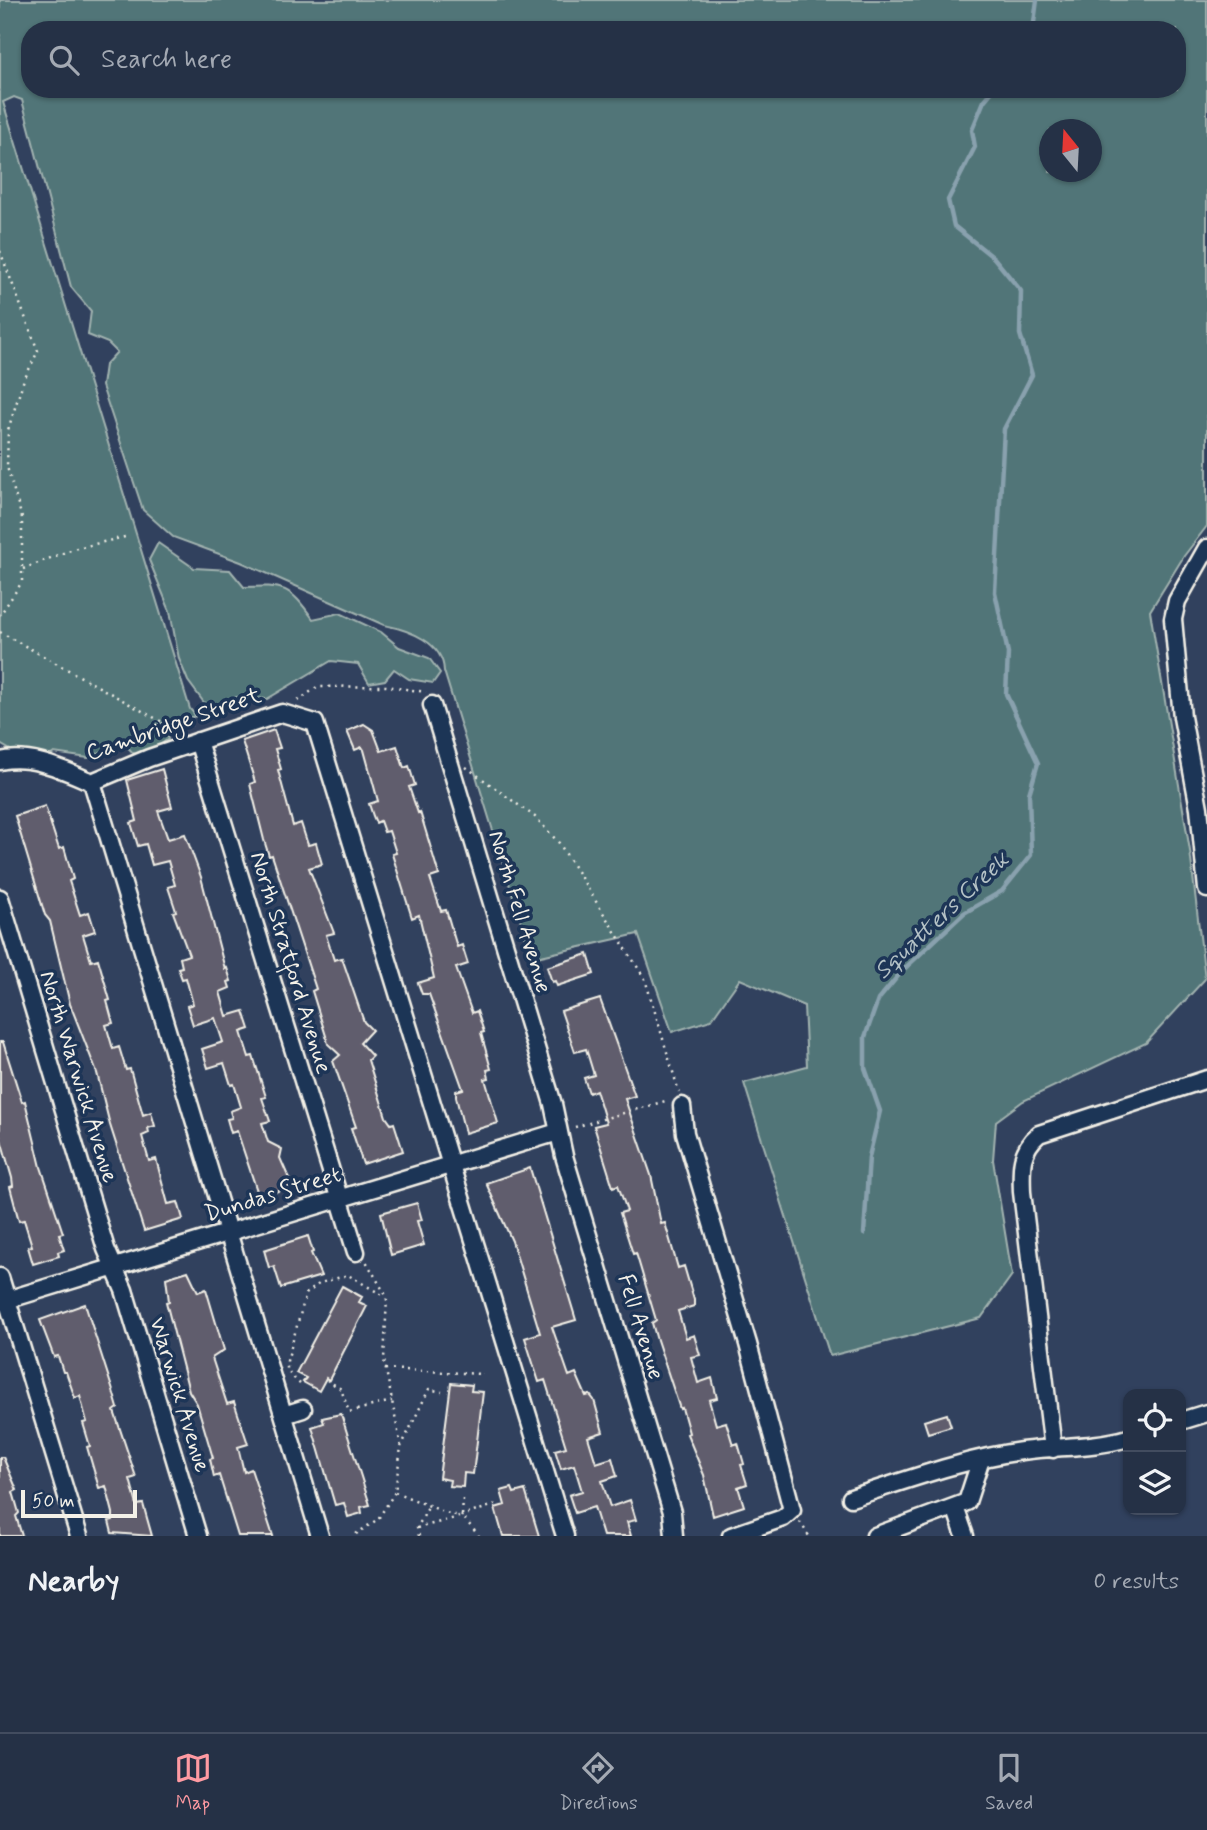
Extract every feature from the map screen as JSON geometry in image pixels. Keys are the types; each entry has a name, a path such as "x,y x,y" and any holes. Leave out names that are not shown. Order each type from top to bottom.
{"street":[{"path":"1207,548 1177,601 1173,620 1182,717 1199,808 1207,889"},
{"name":"North Fell Avenue","path":"430,699 553,1104 564,1131"},
{"path":"282,713 315,723 452,1165 501,1352 535,1458 565,1536"},
{"name":"Cambridge Street","path":"0,761 11,759 45,763 92,782 195,733 282,713"},
{"name":"North Stratford Avenue","path":"195,733 356,1252"},
{"path":"92,782 229,1231 262,1326 284,1415 320,1536"},
{"name":"North Warwick Avenue","path":"0,898 113,1268"},
{"path":"1053,1449 1022,1192 1024,1153 1039,1134 1207,1079"},
{"path":"682,1106 685,1133 748,1344 792,1510 783,1518 731,1536"},
{"name":"Dundas Street","path":"3,1301 564,1131"},
{"name":"Fell Avenue","path":"564,1131 672,1512 674,1536"},
{"name":"Warwick Avenue","path":"113,1268 124,1290 198,1536"},
{"path":"0,1277 3,1301 79,1536"},
{"path":"284,1415 303,1409"},
{"path":"1186,1419 1207,1413"},
{"path":"851,1498 981,1459 1053,1449 1102,1446 1123,1440"},
{"path":"875,1536 967,1502 981,1459"},
{"path":"955,1507 965,1536"}],"path":[{"path":"0,251 38,351 23,382 8,430 7,467 22,518 23,569 22,582 0,615"},
{"path":"23,569 73,549 125,537"},
{"path":"0,632 162,722 195,733"},
{"path":"282,713 317,687 386,686 430,699"},
{"path":"461,763 535,817 559,843 645,979 682,1106"},
{"path":"564,1131 668,1099 682,1106"},
{"path":"356,1252 369,1264 387,1297 385,1369 401,1447"},
{"path":"300,1384 287,1371 287,1362 306,1294 320,1283 348,1275 387,1297"},
{"path":"385,1369 483,1374"},
{"path":"327,1380 341,1389 349,1412 392,1401"},
{"path":"356,1534 379,1519 395,1492 401,1447 429,1389 442,1392"},
{"path":"395,1492 449,1514 462,1516 479,1536"},
{"path":"462,1516 463,1499"},
{"path":"419,1536 417,1528 430,1504"},
{"path":"417,1528 497,1504"}],"green space":[{"path":"0,0 1207,0 1207,526 1184,556 1150,611 1190,851 1205,979 1146,1043 1023,1101 996,1121 993,1160 1012,1275 981,1318 830,1356 744,1083 807,1066 804,1006 740,979 711,1020 672,1032 638,934 532,958 438,652 414,634 384,625 241,562 173,537 143,510 102,386 105,365 117,352 108,343 88,335 91,311 71,287 22,100 14,97 3,102 190,709 196,716 157,725 166,731 168,739 144,757 133,753 123,742 88,758 54,753 50,756 21,756 0,744"},
{"path":"158,543 194,568 230,570 244,587 285,590 298,600 313,619 340,613 381,632 399,647 429,658 440,673 433,683 409,679 394,669 385,680 369,683 358,664 331,661 267,699 236,697 211,712 188,681 179,659 170,611 149,560"}],"building":[{"path":"364,724 373,730 381,751 397,746 404,768 409,766 415,785 409,787 418,813 420,812 439,875 430,878 441,911 446,910 457,947 462,945 468,964 456,968 472,1013 477,1011 484,1032 481,1033 491,1069 487,1070 489,1078 485,1079 498,1123 465,1133 456,1097 456,1091 463,1089 429,994 422,994 418,983 434,978 419,915 412,918 392,854 396,853 389,831 384,832 380,821 376,823 369,804 378,801 364,750 362,747 355,750 347,731"},
{"path":"274,730 280,748 275,749 281,769 278,770 293,826 301,823 308,845 316,843 322,864 309,868 334,933 326,935 334,960 342,958 364,1022 372,1030 360,1043 372,1056 368,1060 386,1117 391,1124 394,1123 403,1151 363,1164 351,1128 356,1127 333,1061 340,1055 328,1044 312,991 316,989 272,855 269,856 250,784 255,782 242,741"},
{"path":"162,769 172,807 158,811 168,839 185,834 201,877 225,969 227,968 231,981 228,982 230,988 220,992 227,1016 244,1011 250,1029 241,1032 249,1057 253,1056 266,1097 262,1098 270,1121 262,1123 268,1142 282,1149 280,1158 291,1183 288,1188 259,1197 237,1131 231,1133 227,1119 232,1118 230,1111 241,1107 234,1084 231,1085 224,1063 208,1068 202,1049 223,1042 215,1018 193,1025 187,1006 193,1004 186,978 182,979 178,968 182,967 180,958 189,955 173,912 176,911 168,887 175,885 168,861 152,865 146,844 138,846 131,823 137,821 127,780"},
{"path":"45,806 59,849 64,847 73,879 69,881 80,915 89,912 95,931 83,935 91,961 98,959 110,1000 107,1001 113,1023 106,1025 113,1049 119,1047 126,1070 130,1069 143,1115 151,1112 155,1126 148,1128 149,1133 142,1136 149,1161 156,1159 168,1204 178,1202 183,1219 144,1231 110,1125 97,1073 70,1004 50,921 45,915 15,816"},
{"path":"588,954 594,974 557,986 555,981 552,982 547,967"},
{"path":"600,999 635,1096 625,1099 651,1175 661,1224 665,1223 678,1268 684,1266 694,1300 694,1306 678,1311 686,1338 694,1335 700,1355 691,1357 698,1383 712,1378 717,1398 709,1400 716,1425 726,1422 733,1445 738,1443 744,1464 741,1465 747,1484 738,1487 744,1506 713,1516 704,1475 687,1434 689,1433 682,1408 680,1409 656,1337 652,1323 656,1320 636,1253 633,1254 620,1213 627,1211 618,1185 613,1187 594,1126 606,1123 596,1090 589,1093 584,1078 594,1075 586,1049 575,1052 561,1011"},
{"path":"0,1042 3,1042 22,1102 25,1101 41,1167 63,1233 59,1234 64,1250 58,1252 59,1256 33,1264 28,1247 32,1246 24,1220 19,1221 10,1187 13,1186 12,1178 0,1136"},
{"path":"530,1168 576,1320 552,1327 569,1376 576,1373 586,1396 590,1395 594,1400 603,1432 588,1437 596,1463 612,1458 617,1476 602,1481 610,1507 630,1500 636,1520 627,1522 631,1536 603,1536 594,1507 575,1513 569,1495 582,1491 574,1465 561,1469 555,1450 566,1447 545,1380 539,1382 525,1338 540,1333 512,1241 486,1183"},
{"path":"417,1203 422,1220 417,1221 424,1245 391,1255 381,1213"},
{"path":"308,1236 313,1252 311,1253 321,1276 281,1288 274,1266 269,1268 264,1250"},
{"path":"188,1271 198,1292 206,1289 224,1350 212,1358 227,1404 234,1402 248,1444 238,1447 244,1472 251,1469 273,1536 238,1536 219,1475 214,1477 210,1459 213,1458 197,1404 189,1391 166,1302 169,1301 166,1278"},
{"path":"342,1286 362,1297 359,1302 367,1306 329,1380 326,1378 319,1391 303,1382 306,1378 296,1373"},
{"path":"85,1304 118,1408 114,1411 136,1477 130,1479 137,1505 143,1504 152,1536 112,1533 109,1521 113,1520 113,1513 106,1486 99,1488 87,1447 90,1446 83,1423 87,1422 80,1396 75,1398 66,1372 63,1372 58,1356 54,1357 40,1320"},
{"path":"451,1383 472,1385 471,1391 483,1392 473,1474 464,1473 463,1487 449,1486 450,1480 439,1478"},
{"path":"341,1414 370,1505 361,1507 362,1513 348,1517 344,1503 335,1505 312,1427 324,1423 322,1418"},
{"path":"947,1414 951,1426 928,1433 924,1421"},
{"path":"0,1457 3,1457 17,1490 13,1492 22,1536 0,1536"},
{"path":"512,1488 514,1493 525,1490 539,1536 503,1536 495,1508 505,1505 501,1491"}],"waterway":[{"name":"Squatters Creek","path":"1034,21 1037,0"},
{"name":"Squatters Creek","path":"864,1234 869,1157 880,1111 865,1068 865,1037 878,1000 903,970 964,913 1002,891 1031,855 1029,794 1038,763 1006,694 1008,653 995,592 1004,429 1032,375 1020,334 1021,291 994,258 954,226 948,200 975,147 972,130 986,98"}]}
